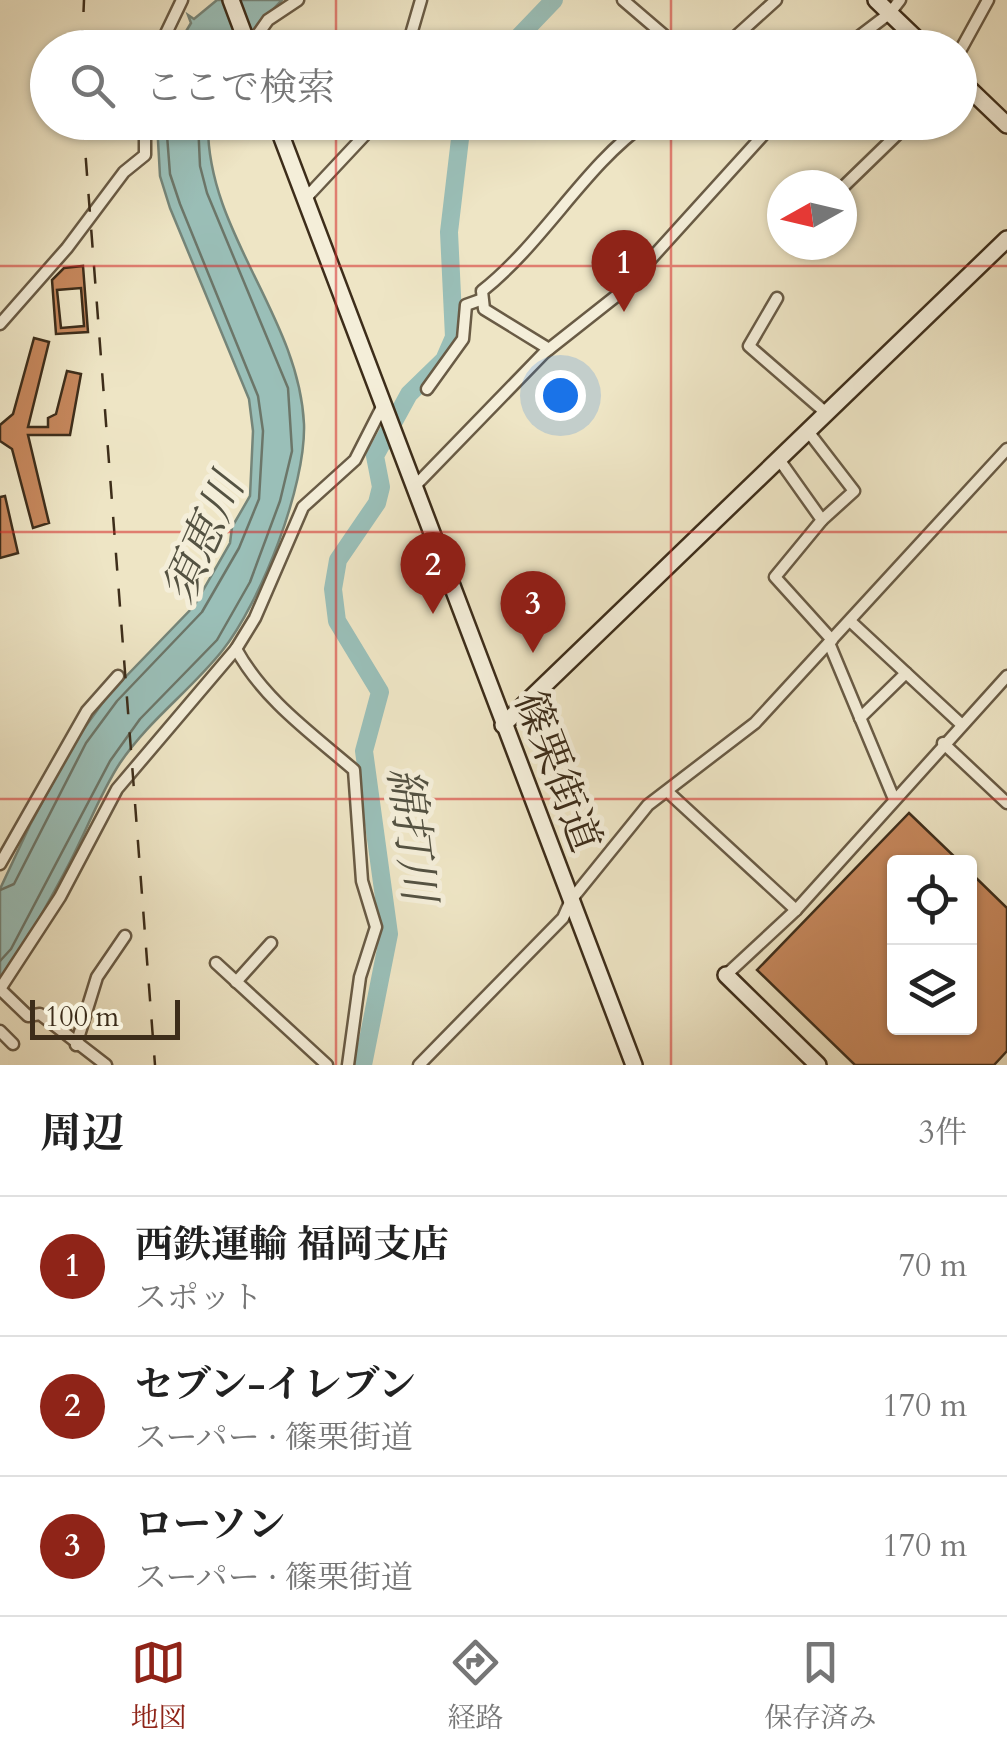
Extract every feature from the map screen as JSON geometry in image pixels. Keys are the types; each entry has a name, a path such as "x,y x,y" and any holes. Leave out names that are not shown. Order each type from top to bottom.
{"main road":[{"path":"231,0 243,30"},
{"path":"876,0 895,7 912,30"},
{"path":"977,96 1007,124"},
{"path":"282,140 381,409"},
{"path":"503,725 1007,238"},
{"name":"篠栗街道","path":"381,409 634,1065"},
{"path":"726,976 818,1065"}],"street":[{"path":"168,30 182,0"},
{"path":"259,30 298,0"},
{"path":"412,30 421,0"},
{"path":"623,0 658,30"},
{"path":"743,30 776,0"},
{"path":"972,30 988,0"},
{"path":"866,30 895,7"},
{"path":"0,324 124,172 145,154 145,140"},
{"path":"304,200 360,140"},
{"path":"549,349 484,309 480,300 482,290 556,220 606,158 626,140"},
{"path":"413,488 549,349 620,293 759,140"},
{"path":"857,173 891,140"},
{"path":"778,298 749,346 826,412"},
{"path":"427,389 463,339 466,305 480,300"},
{"path":"106,1065 40,1014 28,1016 0,989 60,896 118,789 236,649 255,618 303,506 354,460 381,409"},
{"path":"807,430 854,491 822,520 775,577 830,642 894,799"},
{"path":"419,1065 563,918 571,900 633,821 727,748 1007,450"},
{"path":"778,458 822,520"},
{"path":"850,621 962,725"},
{"path":"236,649 251,676 274,702 354,770 362,881 376,928 360,977 348,1065"},
{"path":"860,718 906,674"},
{"path":"0,864 86,711 118,676"},
{"path":"726,976 796,910 1007,676"},
{"path":"944,744 1007,803"},
{"path":"668,792 796,910"},
{"path":"76,1045 97,977 124,936"},
{"path":"236,982 272,943"},
{"path":"216,963 327,1065"},
{"path":"0,1031 13,1044"}],"water":[{"path":"217,0 282,0 253,30 187,30 191,23 188,15 194,19"},
{"path":"158,140 209,140 221,201 287,347 298,385 304,424 298,479 266,574 237,630 210,666 120,763 18,958 0,978 0,889 30,825 77,738 109,694 194,606 230,543 232,527 250,496 253,431 249,399 160,176"}],"building":[{"path":"83,266 88,332 56,334 52,280 64,268","holes":["81,288 84,326 61,328 57,290"]},
{"path":"34,338 49,342 28,427 48,427 48,418 56,414 67,371 81,374 70,435 28,435 49,523 33,528 12,449 0,441 0,425 13,414"},
{"path":"5,496 18,553 0,558 0,497"},
{"path":"909,813 953,855 887,855 887,1035 977,1035 977,879 1007,908 1007,1051 994,1065 855,1065 757,970"}],"waterway":[{"name":"綿打川","path":"525,30 554,0"},
{"name":"綿打川","path":"363,1065 389,934 364,751 380,692 337,621 333,589 338,560 377,503 381,487 375,456 409,394 444,360 454,337 449,232 460,140"}],"railway":[{"path":"83,30 84,0"},
{"path":"84,140 155,1065"}],"place":[{"name":"西鉄運輸 福岡支店","path":"624,312"},
{"name":"セブン-イレブン","path":"433,614"},
{"name":"ローソン","path":"533,653"}],"water label":[{"name":"須恵川","path":"202,538"}]}
